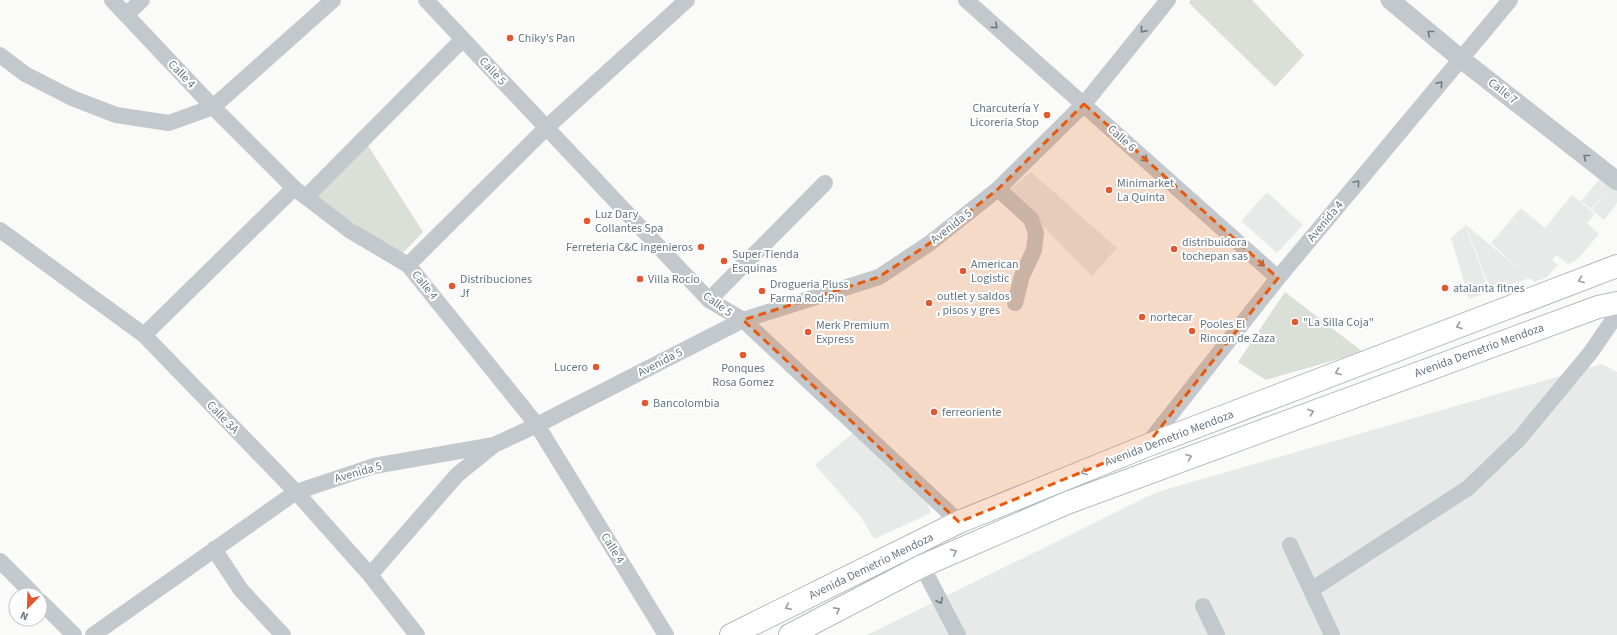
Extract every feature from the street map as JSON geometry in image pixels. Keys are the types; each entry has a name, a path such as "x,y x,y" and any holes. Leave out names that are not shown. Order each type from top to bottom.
{"main road":[{"name":"Avenida Demetrio Mendoza","path":"731,635 959,522 1146,446 1617,266"},
{"name":"Avenida Demetrio Mendoza","path":"790,635 922,566 1067,503 1598,306 1617,303"}],"street":[{"name":"Calle 4","path":"112,0 213,107 300,192 349,230 408,265 537,425 666,635"},
{"path":"126,15 142,0"},
{"path":"0,55 25,74 72,98 116,115 169,123 213,107 333,0"},
{"name":"Calle 5","path":"426,0 709,300 743,320 959,522"},
{"path":"408,265 546,128 687,0"},
{"name":"Calle 6","path":"966,0 1278,278"},
{"name":"Avenida 5","path":"93,635 296,492 374,466 494,445 537,425 743,320 878,277 930,243 998,189 1084,104 1168,0"},
{"name":"Calle 7","path":"1390,0 1617,182"},
{"name":"Avenida 4","path":"1146,446 1278,278 1510,0"},
{"path":"144,335 300,192 463,39"},
{"path":"709,300 825,183"},
{"path":"998,189 1031,219 1036,233 1034,250 1022,276 1014,302"},
{"name":"Calle 3A","path":"0,230 144,335 296,492 370,575 417,635"},
{"path":"1310,590 1468,488 1520,438 1591,352 1617,314"},
{"path":"370,575 457,475 494,445"},
{"path":"1290,545 1332,635"},
{"path":"214,549 241,590 283,635"},
{"path":"0,561 26,587"},
{"path":"922,566 958,635"},
{"path":"1202,606 1217,635"},
{"path":"48,609 74,635"}],"highlighted area":[{"path":"1084,104 1278,278 1146,446 959,522 743,320 879,277 930,243 998,189"}],"shaded area":[{"path":"1191,0 1252,0 1304,55 1275,87 1189,3"},
{"path":"367,144 423,232 401,255 313,196"},
{"path":"1031,172 1117,248 1092,276 1008,191"},
{"path":"1602,176 1617,188 1617,203 1604,220 1592,210 1605,194 1591,209 1581,201"},
{"path":"1267,192 1303,225 1277,253 1241,221"},
{"path":"1572,195 1595,214 1587,223 1599,234 1577,260 1568,264 1556,255 1552,260 1558,265 1546,278 1534,282 1530,278 1491,291 1465,224 1519,269 1491,243 1521,208 1545,228"},
{"path":"1465,226 1490,292 1469,299 1451,238"},
{"name":"\"La Silla Coja\"","path":"1285,292 1363,352 1266,380 1238,362"},
{"path":"1602,364 1617,372 1617,635 867,635 1157,492"},
{"path":"854,432 926,499 931,513 874,539 861,517 815,465"}],"place":[{"name":"Chiky's Pan","path":"510,38"},
{"name":"Charcutería Y Licoreria Stop","path":"1047,115"},
{"name":"Minimarket La Quinta","path":"1109,190"},
{"name":"Luz Dary Collantes Spa","path":"587,221"},
{"name":"Ferreteria C&C ingenieros","path":"701,247"},
{"name":"distribuidora tochepan sas","path":"1174,249"},
{"name":"Super Tienda Esquinas","path":"724,261"},
{"name":"American Logistic","path":"963,271"},
{"name":"Villa Rocio","path":"640,279"},
{"name":"Distribuciones Jf","path":"452,286"},
{"name":"atalanta fitnes","path":"1445,288"},
{"name":"Drogueria Pluss Farma Rod-Pin","path":"762,291"},
{"name":"outlet y saldos , pisos y gres","path":"929,303"},
{"name":"nortecar","path":"1142,317"},
{"name":"\"La Silla Coja\"","path":"1295,322"},
{"name":"Pooles El Rincon de Zaza","path":"1192,331"},
{"name":"Merk Premium Express","path":"808,332"},
{"name":"Ponques Rosa Gomez","path":"743,355"},
{"name":"Lucero","path":"596,367"},
{"name":"Bancolombia","path":"645,403"},
{"name":"ferreoriente","path":"934,412"}]}
